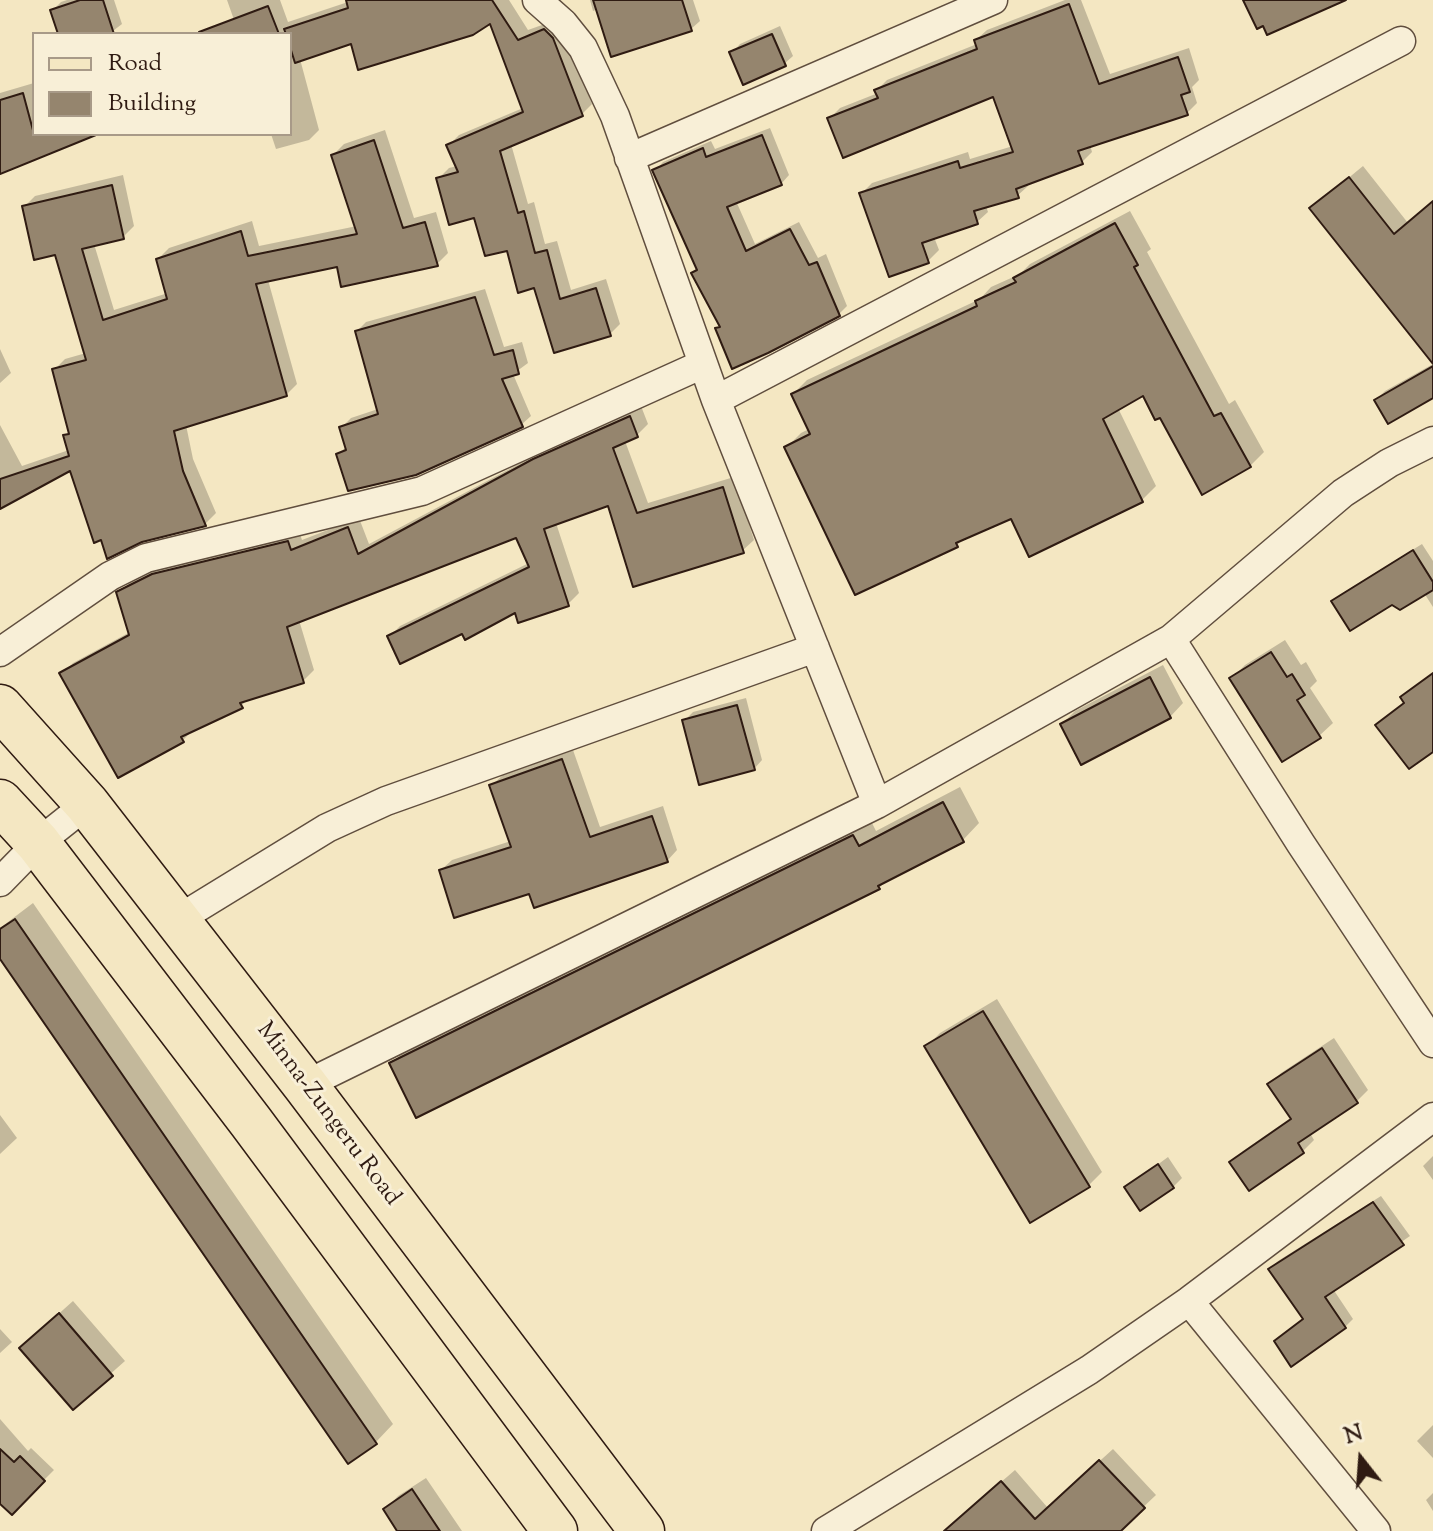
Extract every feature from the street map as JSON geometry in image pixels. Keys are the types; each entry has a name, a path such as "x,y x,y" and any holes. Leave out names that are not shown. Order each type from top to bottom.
{"main road":[{"name":"Minna-Zungeru Road","path":"0,707 87,804 305,1085 642,1531"},
{"path":"0,802 38,843 251,1122 555,1531"}],"street":[{"path":"537,0 563,23 583,48 615,116 716,400 877,804"},
{"path":"629,158 993,0"},
{"path":"716,400 1401,41"},
{"path":"0,652 110,576 146,558 422,491 703,364"},
{"path":"305,1085 877,804 1171,639 1343,493 1389,463 1433,441"},
{"path":"1171,639 1301,844 1433,1043"},
{"path":"177,920 327,828 386,801 815,648"},
{"path":"0,882 38,843 87,804"},
{"path":"826,1531 1089,1370 1189,1301 1433,1117"},
{"path":"1189,1301 1376,1531"}],"building":[{"path":"80,0 103,0 113,32 57,32 50,10"},
{"path":"346,0 492,0 518,40 544,29 553,38 583,116 500,151 518,213 524,211 535,253 547,250 560,299 596,288 611,336 554,353 534,288 518,293 507,251 485,256 474,218 449,225 436,178 458,172 446,145 523,112 490,24 473,35 358,70 351,44 295,63 292,32 284,29 348,8"},
{"path":"593,0 682,0 692,31 611,57"},
{"path":"1243,0 1346,0 1267,35 1263,26 1257,29"},
{"path":"1069,4 1099,84 1178,57 1190,92 1181,95 1188,115 1078,151 1083,164 1016,189 1019,198 974,211 978,224 922,243 929,263 889,277 859,193 958,161 960,168 1013,152 993,97 843,158 827,118 878,98 874,90 977,49 974,40"},
{"path":"268,6 278,32 199,32"},
{"path":"772,34 786,66 743,85 729,52"},
{"path":"23,93 32,136 94,136 0,174 0,100"},
{"path":"762,135 782,185 727,207 746,251 790,229 809,265 817,262 840,316 732,369 715,328 720,327 691,273 697,270 652,170 703,148 706,157"},
{"path":"374,140 403,228 425,222 438,266 341,287 337,267 256,284 287,396 174,431 183,471 206,526 142,542 107,559 101,540 94,543 70,471 0,509 0,479 69,456 63,435 69,434 52,369 86,360 55,255 34,260 22,206 112,185 124,239 82,249 103,320 167,299 156,259 241,231 248,256 357,234 331,155"},
{"path":"1349,177 1394,234 1433,201 1433,364 1309,208"},
{"path":"1115,223 1138,265 1134,267 1214,416 1221,413 1251,467 1202,495 1160,418 1155,420 1143,396 1103,419 1143,502 1029,557 1011,519 956,543 958,547 855,595 784,447 810,434 791,394 977,306 975,301 1016,282 1013,278"},
{"path":"475,297 494,355 513,350 519,374 502,379 523,427 416,475 348,491 336,454 346,450 339,427 378,414 355,331"},
{"path":"1433,366 1433,398 1388,424 1374,400"},
{"path":"630,416 638,437 613,448 637,513 723,487 744,553 633,587 608,506 544,529 569,606 518,623 515,613 465,640 462,634 400,664 387,636 529,567 516,538 287,627 304,683 240,703 243,708 181,737 184,742 118,778 59,673 129,635 116,592 152,574 288,541 291,550 348,527 358,554 533,459"},
{"path":"1413,550 1433,582 1433,590 1400,610 1392,605 1350,631 1331,601"},
{"path":"1271,652 1287,677 1292,674 1305,695 1297,700 1321,738 1282,762 1229,678"},
{"path":"1433,673 1433,752 1409,769 1375,725 1404,703 1400,697"},
{"path":"1150,677 1171,718 1081,765 1060,724"},
{"path":"737,705 755,770 699,785 682,720"},
{"path":"562,759 590,837 652,816 668,862 534,908 529,894 454,918 439,870 511,847 489,785"},
{"path":"943,802 964,842 878,886 880,889 416,1118 389,1063 853,835 859,846"},
{"path":"15,919 377,1444 348,1464 0,959 0,929"},
{"path":"983,1011 1090,1187 1030,1223 924,1046"},
{"path":"1322,1048 1358,1103 1298,1143 1304,1153 1249,1191 1229,1162 1291,1119 1267,1084"},
{"path":"1158,1164 1174,1188 1140,1211 1124,1187"},
{"path":"1373,1202 1404,1245 1325,1297 1346,1328 1291,1367 1274,1341 1303,1319 1268,1269"},
{"path":"59,1313 113,1376 73,1410 19,1348"},
{"path":"0,1449 14,1462 20,1456 45,1481 12,1515 0,1504"},
{"path":"1099,1460 1145,1508 1121,1531 944,1531 1001,1481 1035,1519"},
{"path":"412,1489 440,1531 397,1531 383,1509"}]}
